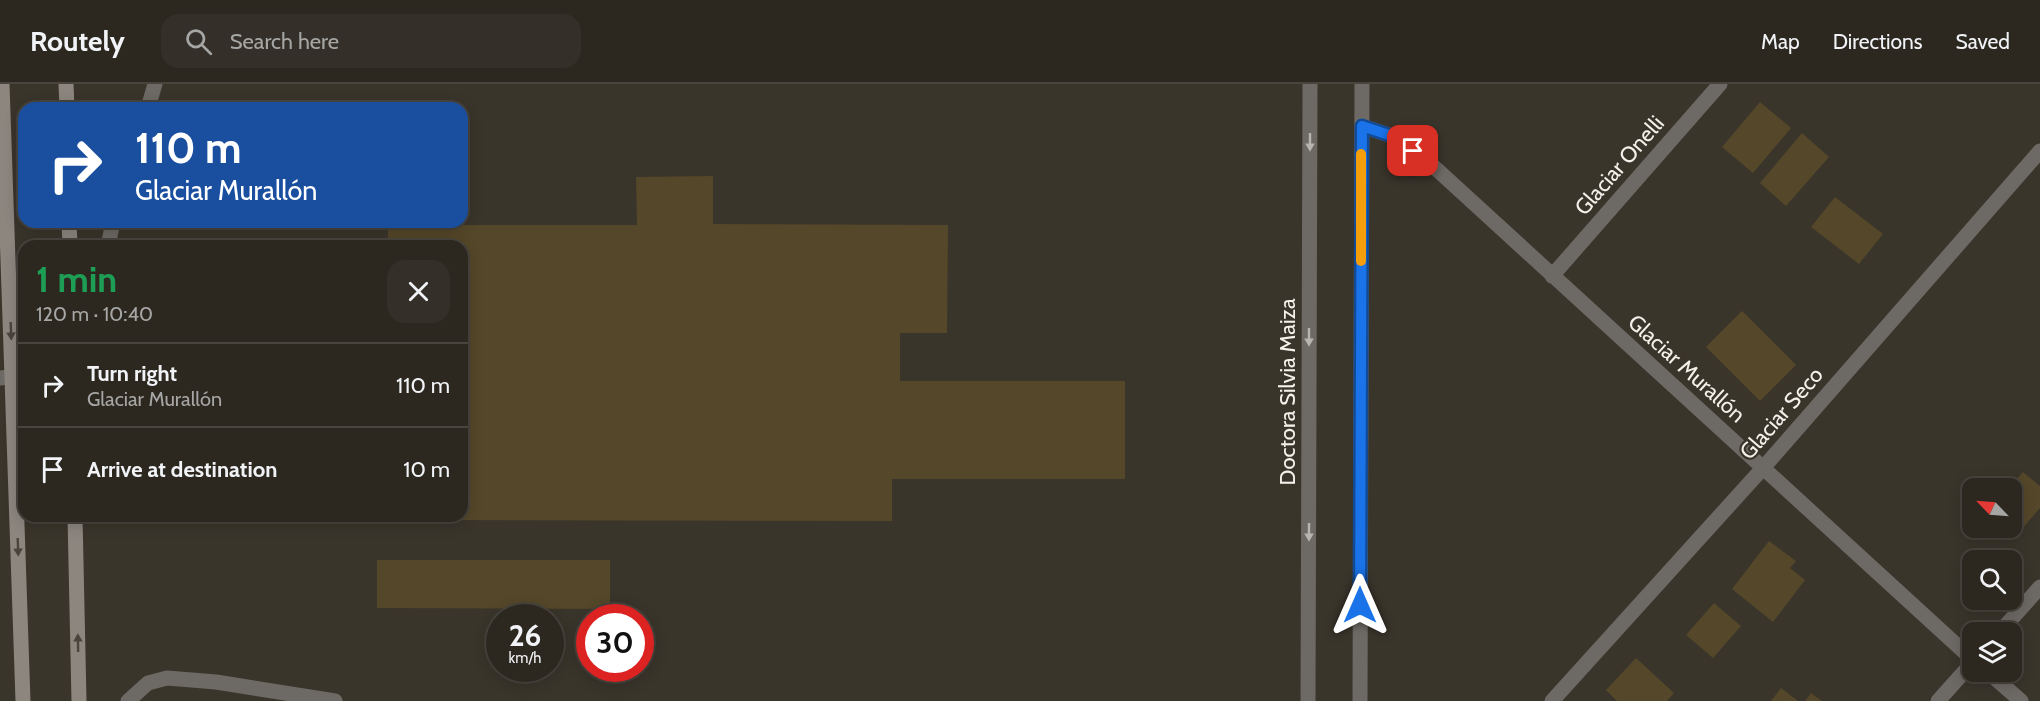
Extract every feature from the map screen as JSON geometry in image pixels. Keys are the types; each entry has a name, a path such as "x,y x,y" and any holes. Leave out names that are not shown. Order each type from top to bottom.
{"street":[{"path":"2,84 23,701"},
{"path":"66,84 67,102"},
{"path":"150,102 155,84"},
{"name":"Doctora Silvia Maiza","path":"1308,701 1310,84"},
{"path":"1360,701 1362,84"},
{"name":"Glaciar Onelli","path":"1552,276 1720,84"},
{"name":"Glaciar Murallón","path":"1362,126 1395,137 1422,158 1962,650"},
{"name":"Glaciar Seco","path":"1552,701 1763,468 2040,151"},
{"path":"75,522 79,701"},
{"path":"2009,622 2040,587"},
{"path":"1938,701 1962,674"},
{"path":"128,701 148,684 167,678 216,682 335,701"},
{"path":"1999,682 2021,701"}],"building":[{"path":"1760,102 1791,128 1753,173 1722,147"},
{"path":"1802,133 1829,157 1786,206 1760,183"},
{"path":"713,176 713,224 948,225 947,333 900,333 900,381 1125,381 1125,479 892,479 892,521 468,520 468,240 388,240 388,228 468,228 468,225 637,225 636,177"},
{"path":"1835,197 1883,234 1859,264 1811,227"},
{"path":"1742,311 1796,365 1760,401 1706,347"},
{"path":"2023,472 2040,486 2040,508 2022,529 2022,478 2018,478"},
{"path":"1769,541 1796,561 1790,568 1805,580 1773,622 1732,589"},
{"path":"377,560 610,560 610,604 576,604 576,609 564,609 564,604 486,604 486,608 377,608"},
{"path":"1714,603 1741,626 1713,658 1686,635"},
{"path":"1636,658 1674,693 1667,701 1617,701 1606,690"},
{"path":"1781,688 1798,701 1771,701"},
{"path":"1811,693 1822,701 1805,701"}],"slow traffic":[{"path":"1361,154 1361,261"}],"route":[{"path":"1360,605 1362,126 1395,137 1413,151"}]}
